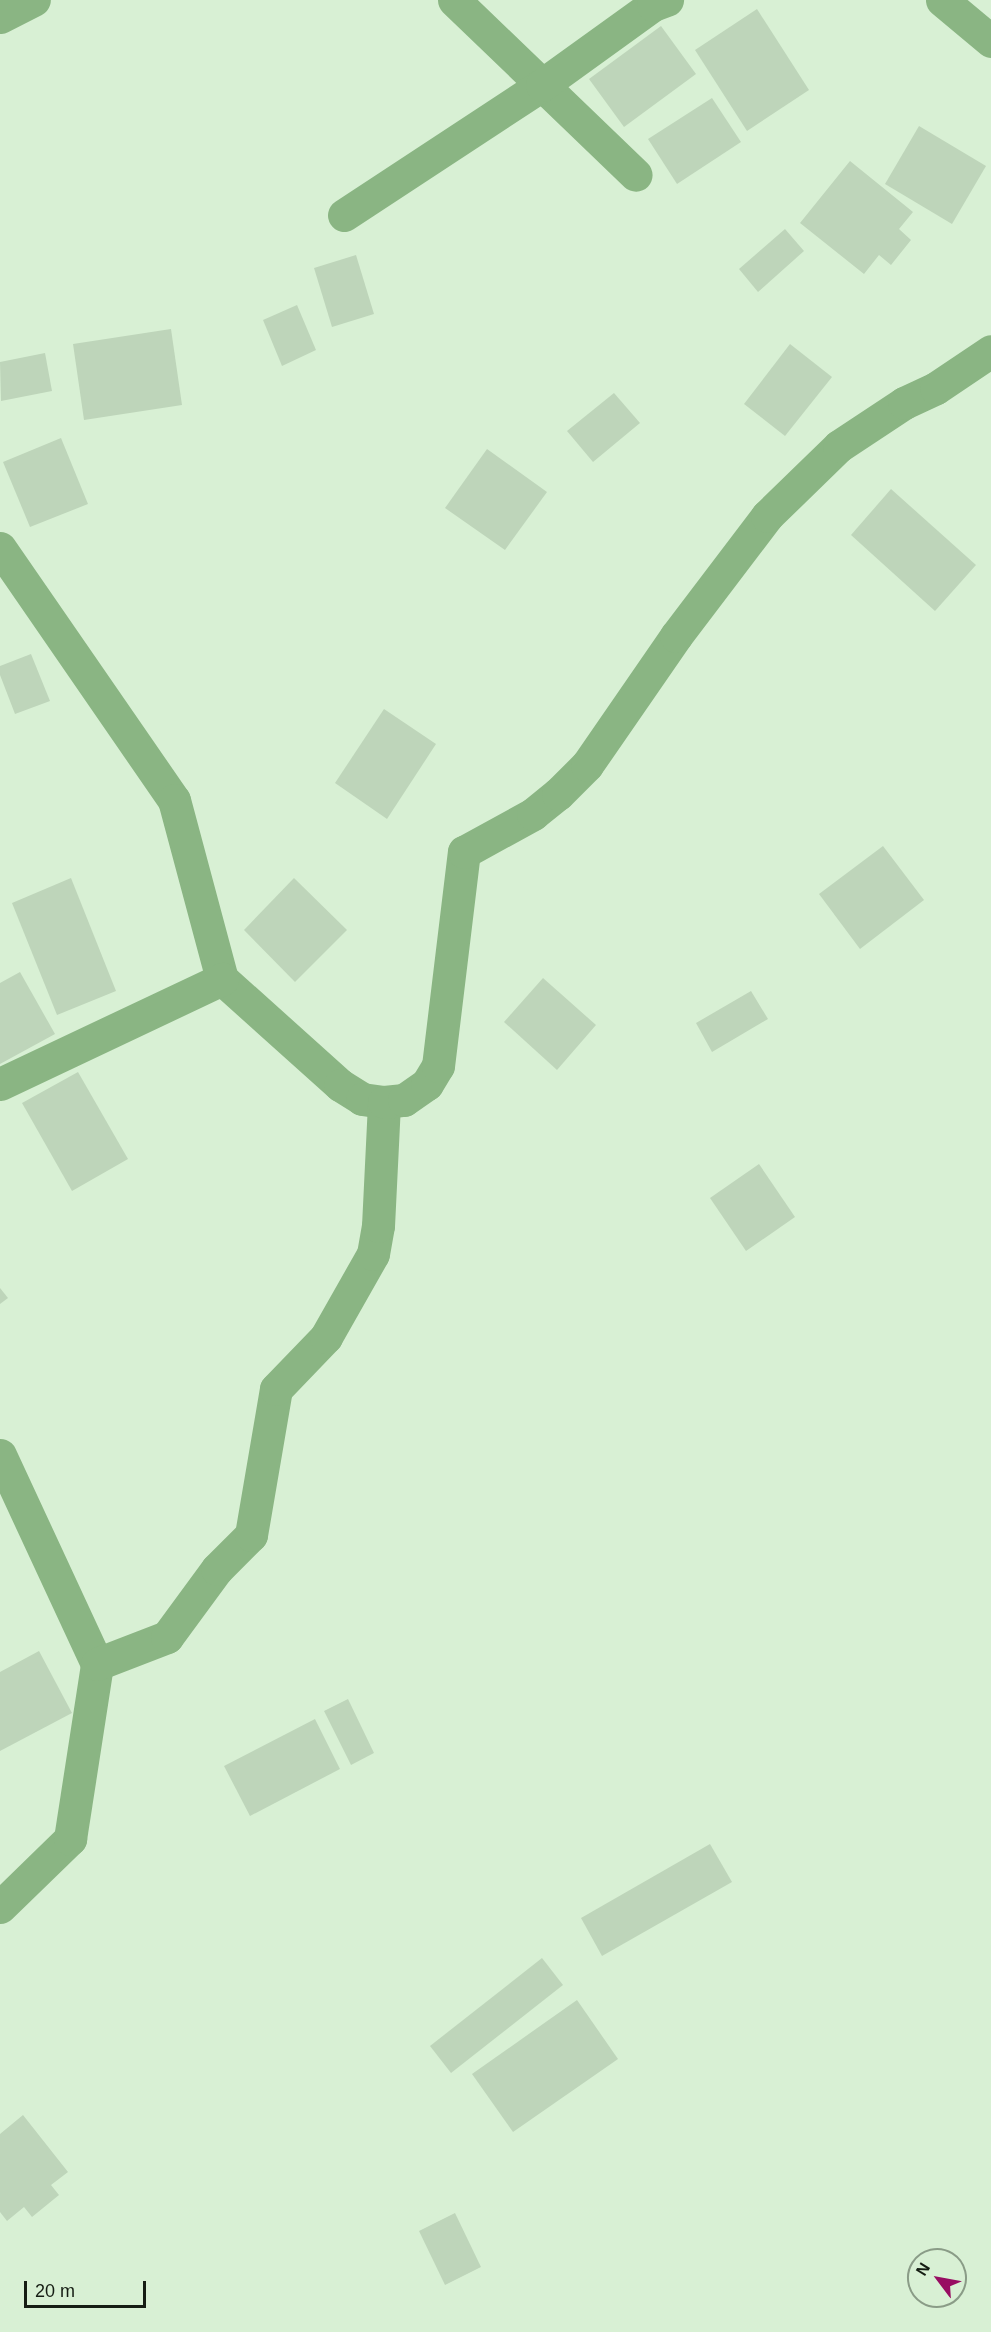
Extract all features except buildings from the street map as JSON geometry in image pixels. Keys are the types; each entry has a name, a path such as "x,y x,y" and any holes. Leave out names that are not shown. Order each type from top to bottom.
{"street":[{"path":"0,17 34,0"},
{"path":"454,0 636,175"},
{"path":"344,215 542,85 653,5 667,0"},
{"path":"942,0 991,41"},
{"path":"0,548 174,800 222,979 340,1085 362,1099 384,1102 404,1100 426,1084 438,1066 464,852 532,814 558,794 587,765 676,636 767,516 838,446 904,403 936,388 991,351"},
{"path":"0,1084 222,979"},
{"path":"97,1664 166,1637 218,1569 251,1535 276,1389 326,1337 373,1254 378,1226 384,1102"},
{"path":"0,1455 97,1664 70,1839 0,1907"}]}
